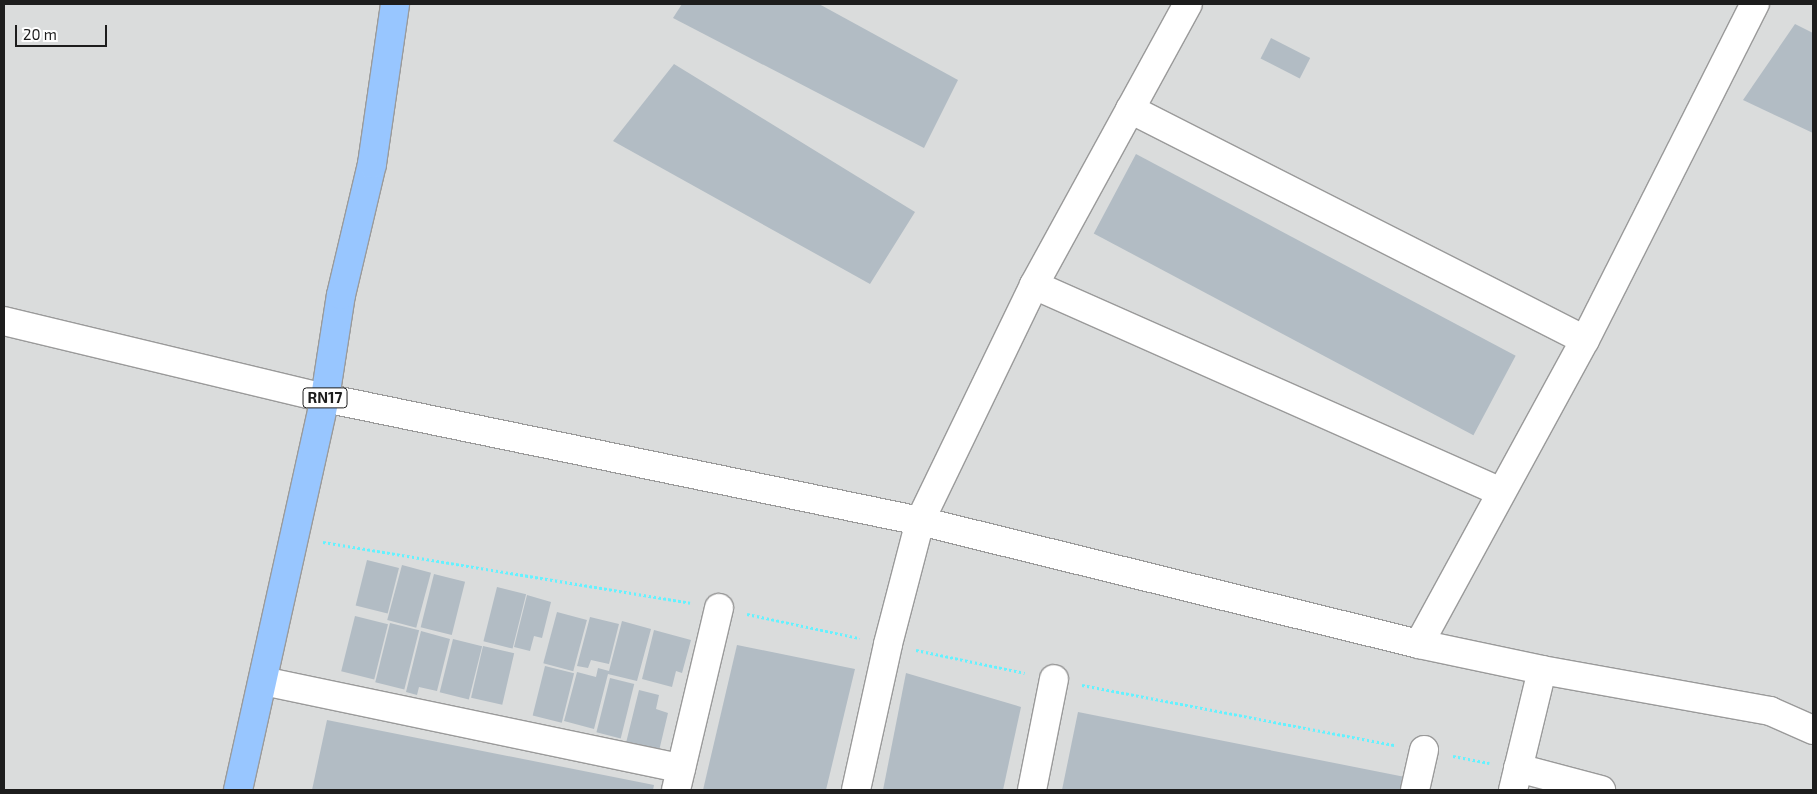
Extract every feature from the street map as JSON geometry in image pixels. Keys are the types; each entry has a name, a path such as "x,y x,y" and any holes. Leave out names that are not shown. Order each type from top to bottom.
{"main road":[{"name":"RN17","path":"238,790 325,398 341,295 372,164 395,4"}],"street":[{"path":"856,790 888,644 920,521 1034,286 1188,4"},
{"path":"1419,644 1585,340 1755,4"},
{"path":"1130,109 1585,340"},
{"path":"1034,286 1501,492"},
{"path":"4,321 325,398 920,521 1419,644 1542,670 1770,711 1813,730"},
{"path":"263,680 678,779 719,608"},
{"path":"1542,670 1515,779 1601,790"},
{"path":"1032,790 1054,679"},
{"path":"1415,790 1424,750"}],"shaded area":[{"path":"4,4 1813,4 1813,790 4,790"}],"building":[{"path":"682,4 819,4 958,80 924,148 673,18"},
{"path":"1795,24 1813,33 1813,133 1743,100"},
{"path":"1271,38 1310,58 1300,78 1261,58"},
{"path":"674,64 915,212 870,284 613,141"},
{"path":"1136,154 1516,356 1473,435 1094,233"},
{"path":"367,560 399,568 388,614 356,606"},
{"path":"402,565 431,573 416,628 387,620"},
{"path":"434,574 465,582 452,635 421,627"},
{"path":"497,587 526,594 513,649 483,641"},
{"path":"527,595 551,602 542,638 534,636 530,651 514,647"},
{"path":"557,612 587,620 573,671 543,663"},
{"path":"355,616 388,624 374,680 341,671"},
{"path":"590,617 619,624 609,664 591,660 588,668 577,666"},
{"path":"622,621 651,629 637,681 608,674 594,729 564,721 577,672 596,677 598,668 609,671"},
{"path":"390,623 419,630 404,689 375,682"},
{"path":"654,630 691,640 682,673 676,671 672,687 642,679"},
{"path":"421,631 450,639 437,691 419,687 417,695 406,692"},
{"path":"453,639 482,646 469,700 440,692"},
{"path":"737,645 855,669 826,790 703,790"},
{"path":"483,646 514,653 502,705 471,698"},
{"path":"545,666 574,673 562,723 533,715"},
{"path":"906,673 1021,707 1003,790 883,790"},
{"path":"610,678 634,684 621,738 596,732"},
{"path":"639,690 659,695 656,709 668,713 659,751 626,743"},
{"path":"1078,712 1405,777 1401,790 1062,790"},
{"path":"327,720 654,785 653,790 312,790"}]}
